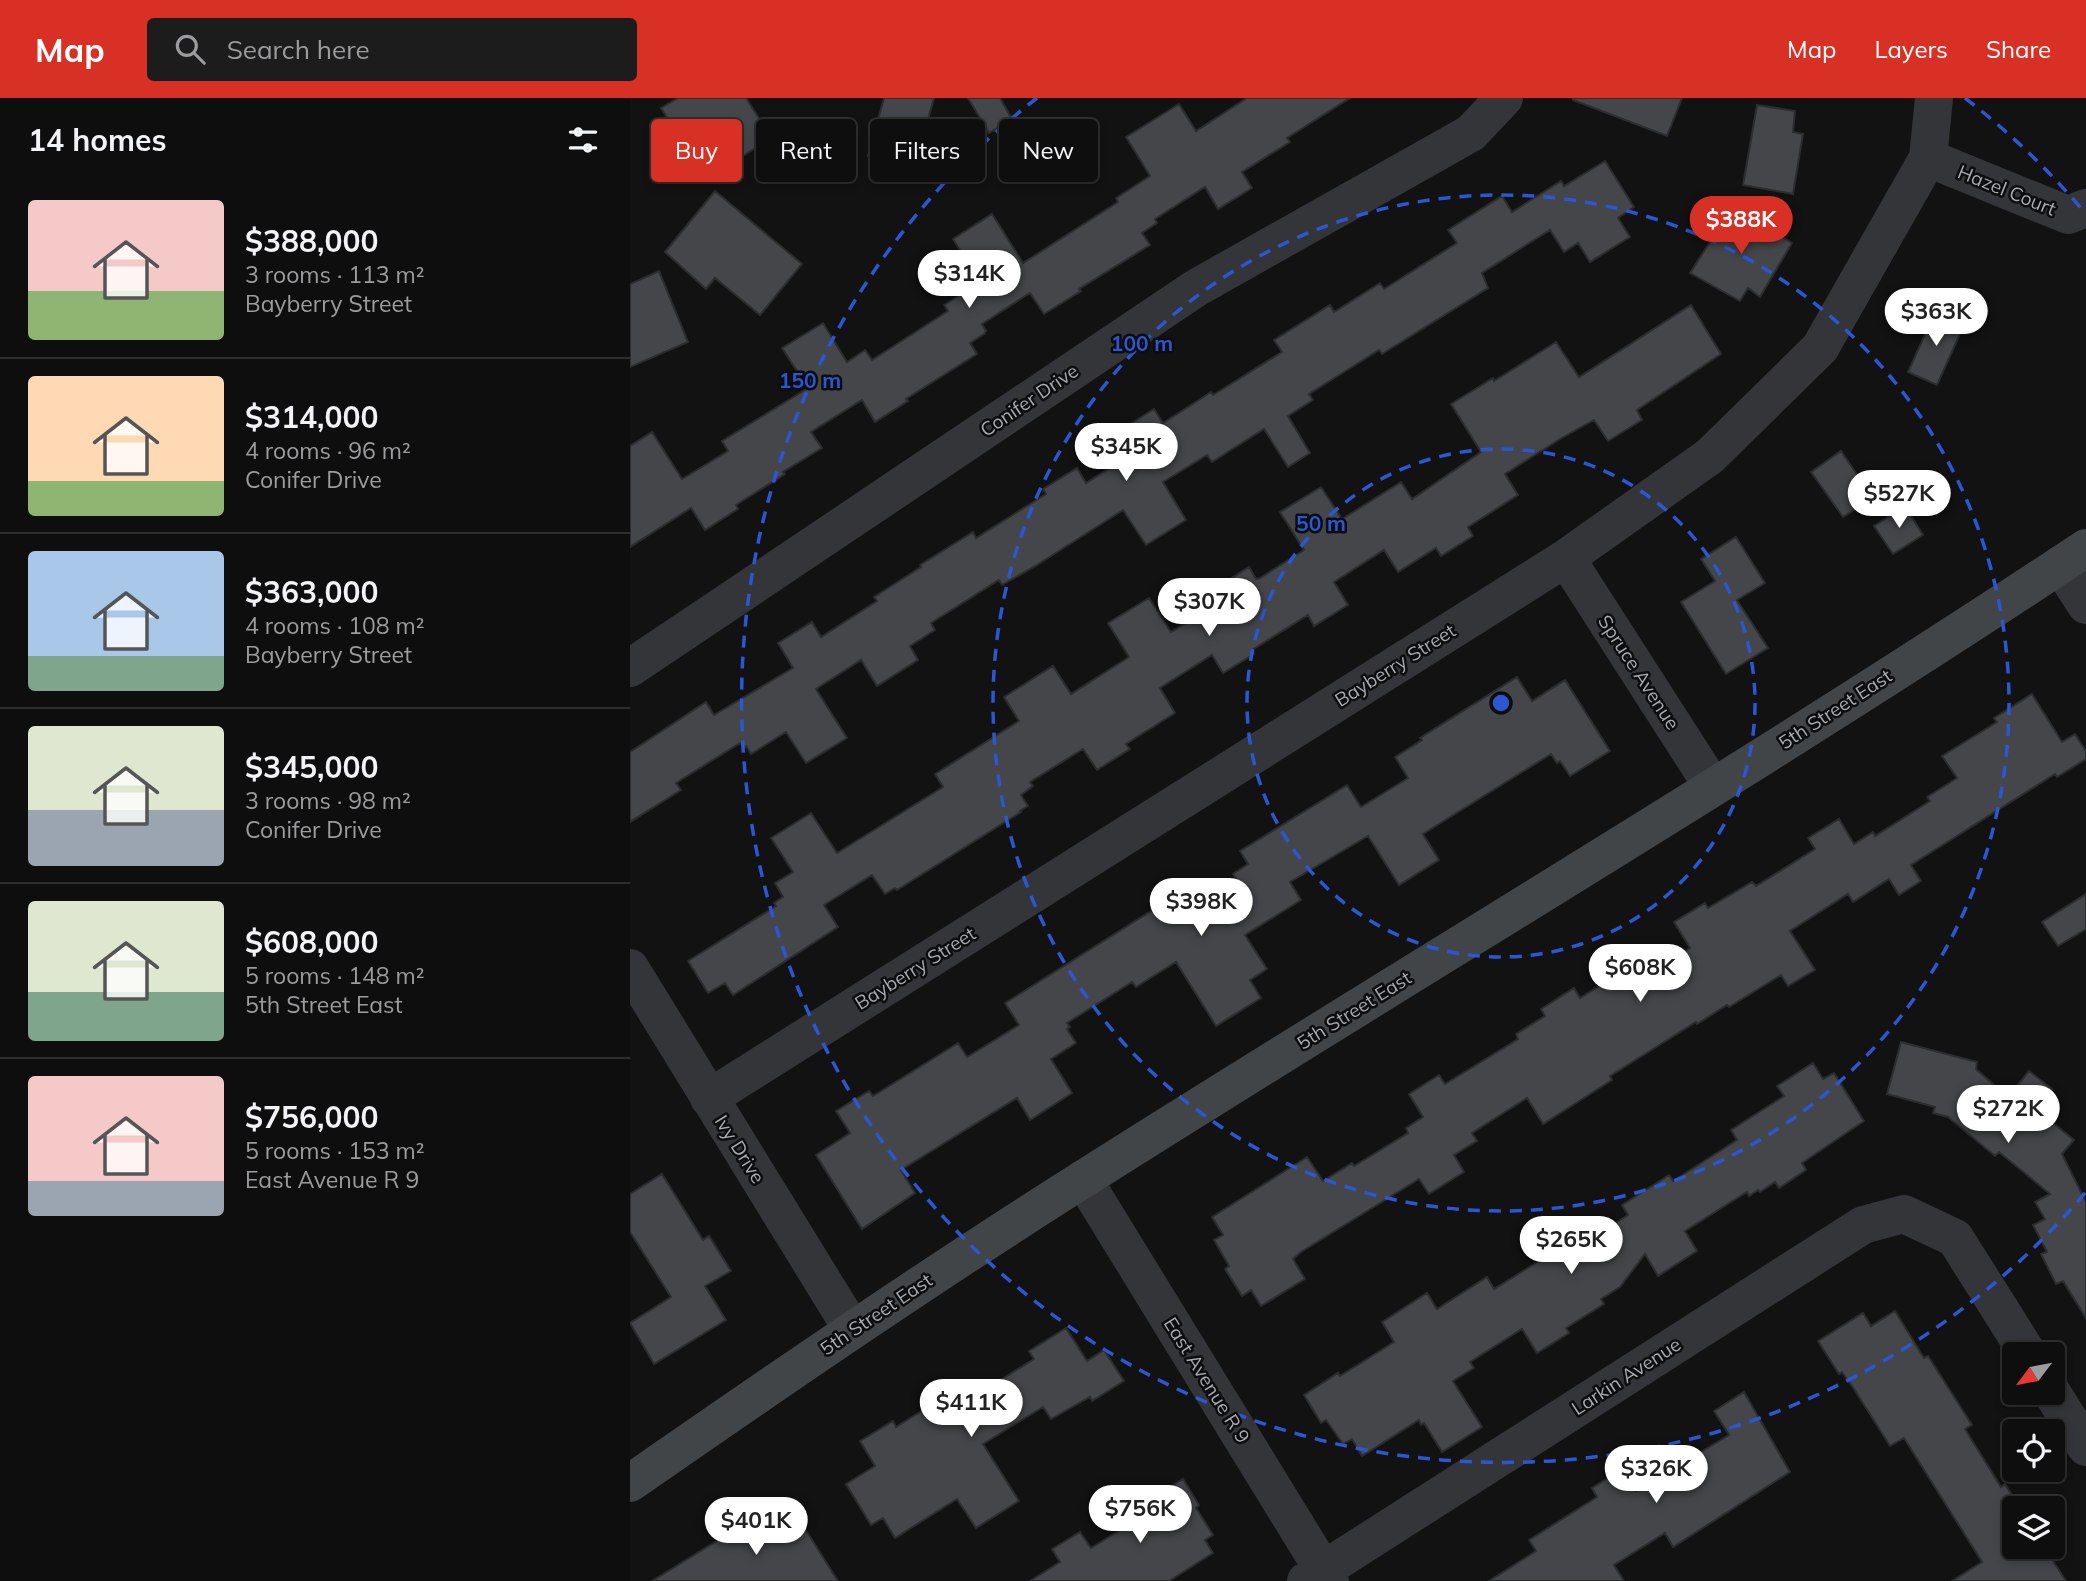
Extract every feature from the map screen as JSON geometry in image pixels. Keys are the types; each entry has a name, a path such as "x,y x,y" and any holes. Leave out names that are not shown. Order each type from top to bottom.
{"street":[{"name":"Conifer Drive","path":"630,668 1196,288 1471,134 1504,98"},
{"name":"Bayberry Street","path":"709,1098 1566,558 1710,456 1820,348 1928,158 1934,98"},
{"name":"Hazel Court","path":"1928,158 2068,215 2086,208"},
{"path":"2073,556 2086,605"},
{"name":"5th Street East","path":"630,1483 852,1329 1083,1179 1713,786 2073,556"},
{"name":"Spruce Avenue","path":"1566,558 1713,786"},
{"name":"Ivy Drive","path":"630,968 852,1329"},
{"name":"East Avenue R 9","path":"1083,1179 1320,1577"},
{"name":"Larkin Avenue","path":"1320,1577 1863,1225 1904,1214 1955,1238 2020,1342"},
{"path":"2060,1405 2086,1447"}],"building":[{"path":"678,98 746,98 759,119 756,119 756,148 742,156 742,119 668,119 661,108"},
{"path":"884,98 934,98 928,119 878,119"},
{"path":"968,98 1000,98 1012,119 999,119 999,127 989,133 985,119 981,119"},
{"path":"1247,98 1350,98 1287,138 1290,142 1242,172 1252,188 1218,209 1205,187 1155,219 1157,223 1142,233 1150,245 1044,314 1030,293 982,324 986,331 970,343 977,354 875,422 862,400 811,432 822,448 783,472 785,474 736,505 738,509 705,530 691,508 630,547 630,446 652,432 682,479 728,451 722,441 808,388 782,348 823,323 847,362 865,350 872,360 948,311 944,305 980,282 953,239 992,214 1023,263 1118,202 1116,198 1150,176 1126,137 1179,104 1196,131"},
{"path":"1573,98 1682,98 1667,136"},
{"path":"1757,105 1795,111 1793,132 1803,134 1793,194 1743,185"},
{"path":"1605,161 1634,207 1618,218 1630,237 1590,262 1578,243 1564,252 1550,230 1482,273 1488,288 1382,354 1379,350 1309,394 1313,400 1288,416 1310,453 1288,467 1264,429 1212,462 1207,455 1163,482 1186,520 1146,545 1123,510 1037,565 1002,585 999,580 931,623 935,630 910,646 918,660 877,686 861,660 816,689 847,738 806,763 786,732 751,754 746,746 744,748 740,743 676,783 681,790 630,822 630,752 706,702 714,715 793,668 778,643 812,622 821,637 877,601 874,597 921,567 920,565 973,532 976,538 1046,494 1043,489 1077,468 1086,483 1133,453 1119,431 1154,409 1163,423 1211,392 1213,395 1282,352 1274,340 1330,305 1334,312 1380,283 1384,289 1457,243 1448,230 1502,196 1512,212 1561,181 1564,186"},
{"path":"715,191 802,264 760,315 715,278 706,289 665,252"},
{"path":"1733,206 1792,243 1760,297 1748,288 1740,301 1690,273"},
{"path":"659,271 688,342 630,367 630,284"},
{"path":"1691,305 1721,354 1637,410 1642,420 1608,441 1594,420 1560,439 1505,474 1518,495 1468,527 1473,536 1441,556 1436,548 1398,572 1384,550 1334,582 1348,605 1314,626 1308,615 1252,650 1254,654 1223,673 1212,655 1160,688 1175,713 1126,744 1130,749 1097,770 1083,749 1030,782 1033,786 1021,795 1028,806 1021,812 897,890 895,888 885,894 872,875 824,905 838,927 733,995 725,983 708,993 688,961 776,906 774,903 783,897 775,883 793,872 771,838 811,813 837,853 943,787 935,774 1019,721 1004,697 1053,666 1071,694 1129,657 1108,623 1149,598 1171,632 1226,597 1219,586 1249,567 1256,579 1260,578 1304,550 1280,512 1321,487 1342,519 1401,482 1412,499 1481,452 1451,404 1556,342 1579,377"},
{"path":"1935,312 1964,325 1937,385 1908,372"},
{"path":"1841,451 1873,498 1843,517 1811,472"},
{"path":"1905,506 1923,535 1893,554 1874,526"},
{"path":"1736,537 1765,583 1737,600 1768,648 1726,674 1681,602 1715,581 1701,559"},
{"path":"1517,677 1532,701 1565,680 1610,751 1570,776 1560,761 1557,763 1551,754 1423,834 1439,860 1399,885 1368,836 1290,882 1301,900 1245,935 1267,969 1250,980 1261,998 1216,1026 1176,962 1136,987 1132,982 1067,1023 1070,1027 1067,1029 1076,1043 1051,1059 1072,1093 1030,1120 1017,1098 901,1170 915,1193 862,1229 816,1155 850,1133 836,1111 869,1091 873,1096 958,1043 967,1057 1019,1025 1005,1003 1175,896 1187,916 1240,884 1233,874 1248,864 1240,851 1347,785 1361,807 1408,778 1395,757 1422,740 1420,738"},
{"path":"2032,694 2062,742 2075,734 2086,751 2086,759 2057,777 2055,774 1911,865 1921,881 1899,895 1889,879 1853,902 1848,894 1790,931 1815,970 1788,986 1781,975 1729,1007 1727,1005 1697,1024 1696,1022 1610,1076 1612,1080 1543,1124 1527,1098 1472,1133 1477,1141 1454,1155 1464,1172 1429,1194 1419,1179 1301,1252 1293,1259 1305,1279 1261,1306 1251,1290 1242,1296 1225,1269 1229,1266 1214,1240 1223,1235 1212,1217 1307,1157 1323,1181 1352,1163 1354,1166 1408,1133 1406,1128 1423,1117 1409,1094 1439,1075 1445,1084 1518,1039 1516,1034 1545,1016 1541,1009 1574,988 1580,998 1620,973 1628,986 1690,948 1674,922 1705,903 1708,908 1752,882 1756,886 1815,849 1808,838 1839,819 1854,844 1873,832 1875,836 1930,801 1927,797 1957,778 1942,756 1997,722 1994,718"},
{"path":"2086,894 2086,929 2058,946 2042,922"},
{"path":"1901,1042 1977,1062 1976,1069 2008,1097 2029,1071 2052,1089 2036,1109 2074,1140 2062,1154 2086,1202 2086,1318 2063,1281 2056,1284 2041,1254 2047,1252 2033,1225 2045,1219 2035,1202 2050,1194 1999,1152 1995,1156 1948,1117 1933,1113 1935,1107 1887,1094"},
{"path":"1813,1063 1823,1079 1834,1073 1864,1121 1802,1163 1806,1170 1779,1188 1775,1182 1749,1196 1747,1192 1685,1231 1697,1251 1658,1276 1645,1254 1620,1287 1601,1299 1604,1304 1566,1328 1569,1333 1537,1353 1522,1329 1470,1362 1474,1368 1453,1381 1482,1427 1442,1452 1424,1423 1421,1425 1419,1420 1362,1456 1352,1439 1343,1444 1326,1420 1321,1423 1304,1395 1394,1342 1382,1322 1427,1293 1437,1309 1487,1277 1494,1289 1544,1258 1537,1246 1561,1231 1572,1250 1628,1215 1622,1205 1669,1175 1673,1181 1737,1140 1731,1130 1784,1096 1777,1086"},
{"path":"662,1174 703,1240 709,1236 731,1271 705,1286 726,1320 654,1364 630,1323 671,1297 630,1232 630,1194"},
{"path":"1895,1311 1924,1358 1928,1356 1972,1425 1965,1429 2001,1487 2005,1484 2012,1496 2002,1496 2002,1559 2052,1559 2066,1581 1952,1581 1982,1562 1904,1438 1890,1446 1854,1389 1842,1372 1839,1374 1818,1341 1863,1313 1871,1326"},
{"path":"1066,1328 1087,1361 1104,1350 1124,1381 1092,1401 1090,1397 1051,1419 1043,1407 983,1444 1019,1501 976,1528 957,1499 895,1538 883,1518 871,1525 846,1484 875,1466 860,1441 893,1421 896,1427 961,1386 964,1390 977,1382 983,1391 1034,1359 1029,1351"},
{"path":"1744,1392 1790,1472 1673,1547 1665,1533 1614,1565 1624,1581 1489,1581 1536,1551 1529,1540 1597,1497 1592,1488 1622,1469 1636,1491 1729,1435 1714,1411"},
{"path":"1183,1479 1199,1505 1196,1508 1213,1535 1205,1540 1213,1553 1169,1581 1030,1581 1060,1562 1052,1549 1080,1532 1091,1548 1138,1519 1133,1510"},
{"path":"751,1513 765,1536 797,1516 838,1581 652,1581 723,1537 720,1533"}]}
